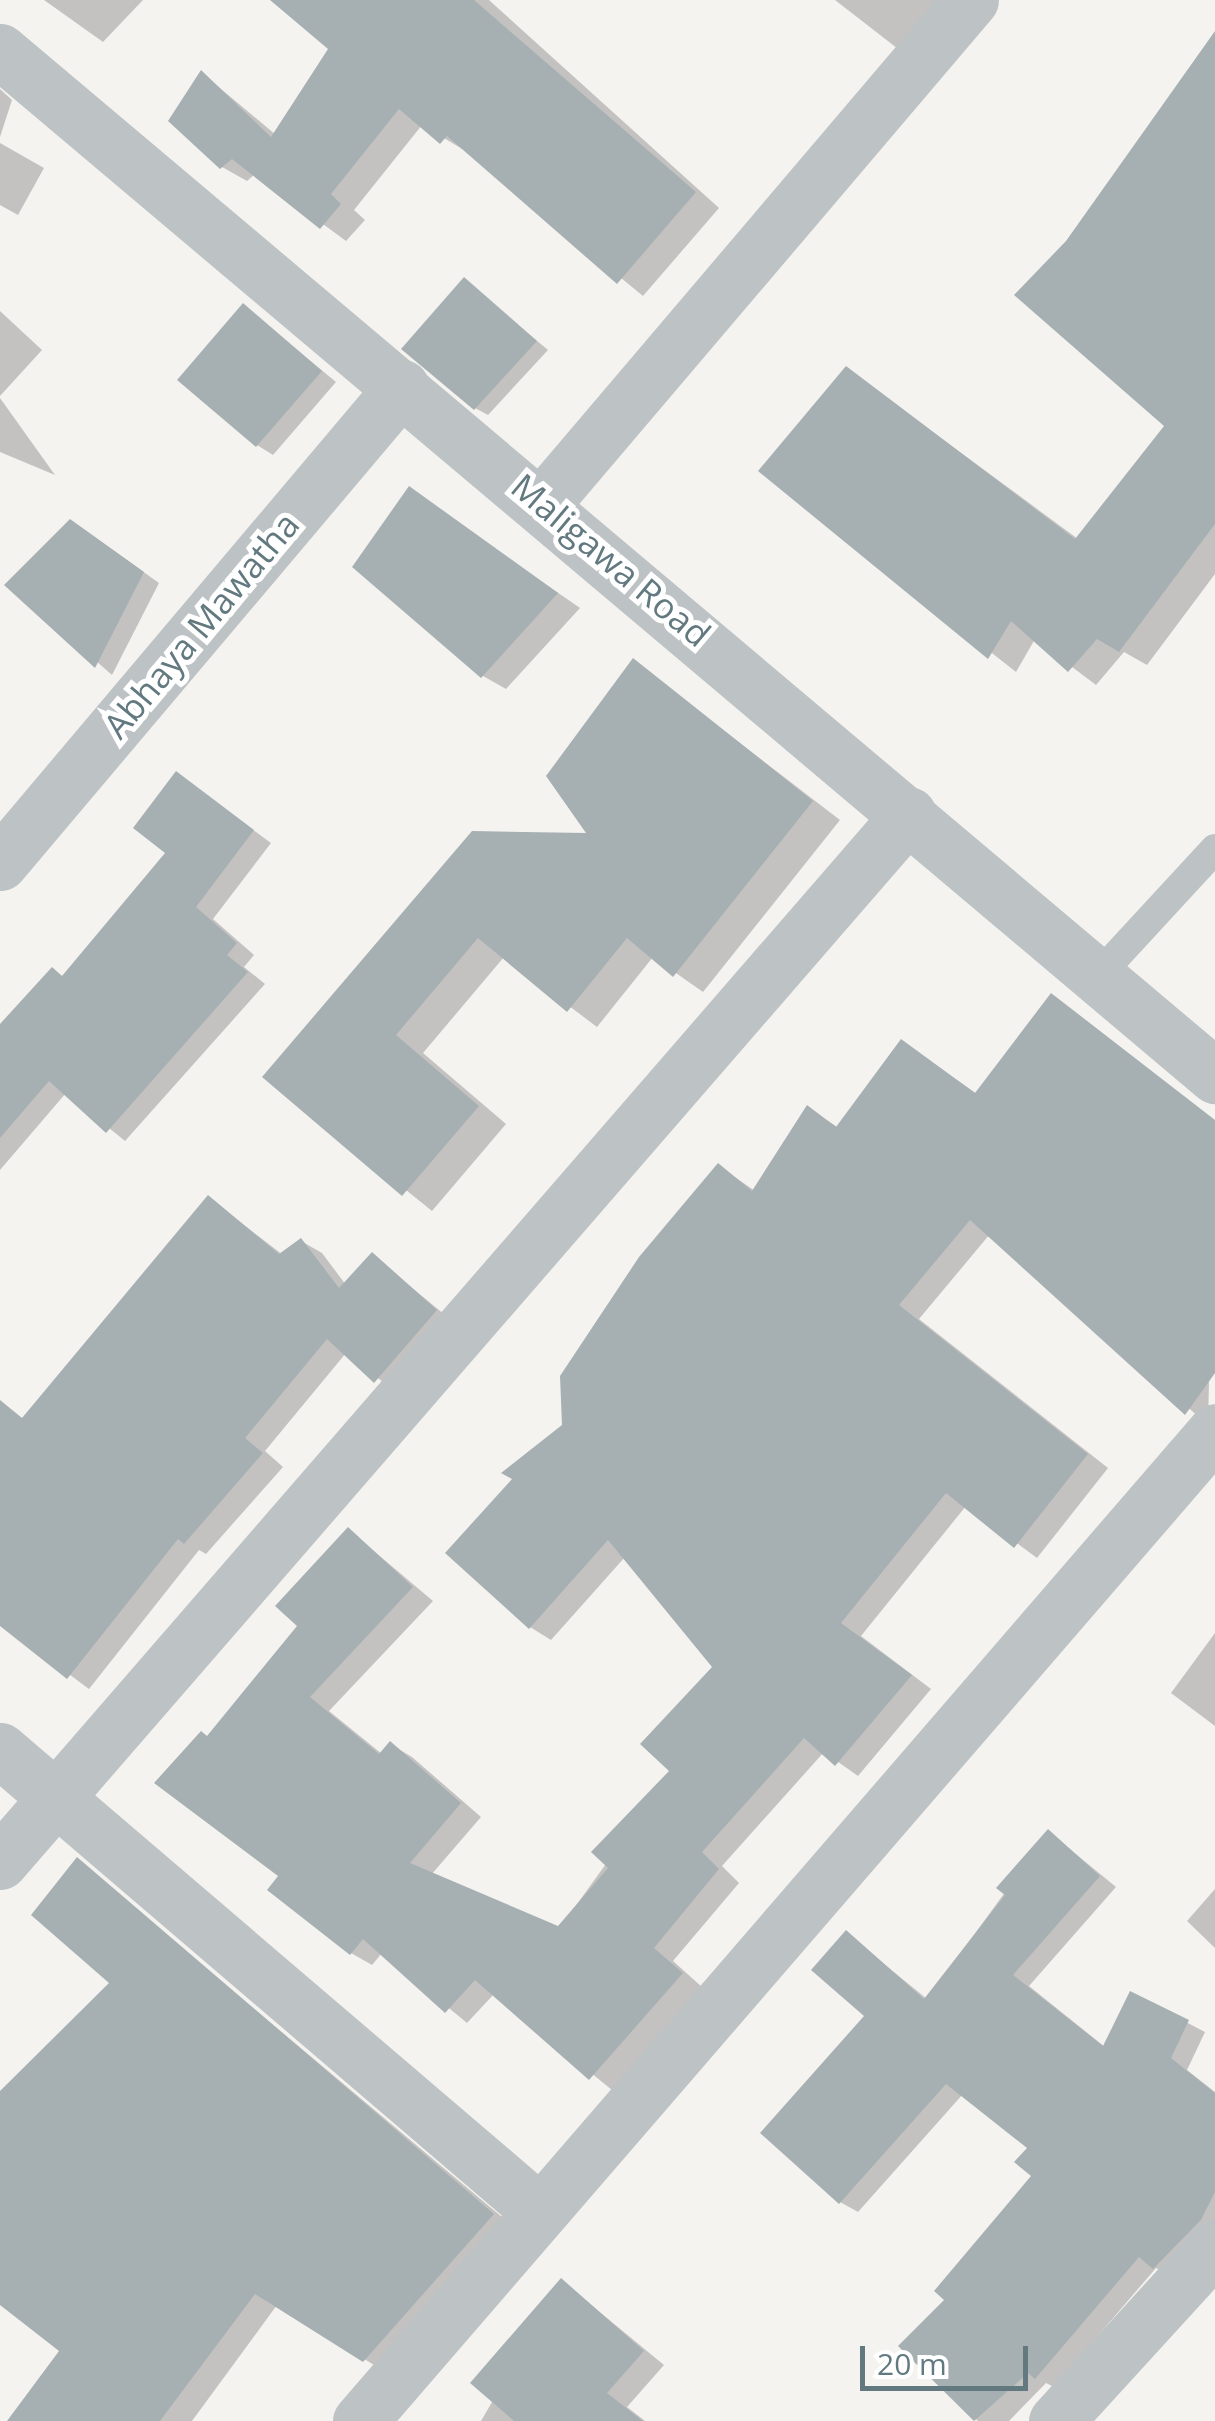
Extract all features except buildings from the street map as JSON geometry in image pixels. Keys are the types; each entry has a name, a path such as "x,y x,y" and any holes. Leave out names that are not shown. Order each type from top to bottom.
{"street":[{"path":"544,502 972,0"},
{"name":"Maligawa Road","path":"0,51 544,502 909,814 1095,979 1215,1076"},
{"name":"Abhaya Mawatha","path":"0,863 402,387"},
{"path":"0,1862 909,814"},
{"path":"360,2421 972,1722 1215,1431"},
{"path":"0,1750 540,2211"},
{"path":"1056,2421 1215,2248"}],"lane":[{"path":"1095,979 1215,850"}]}
